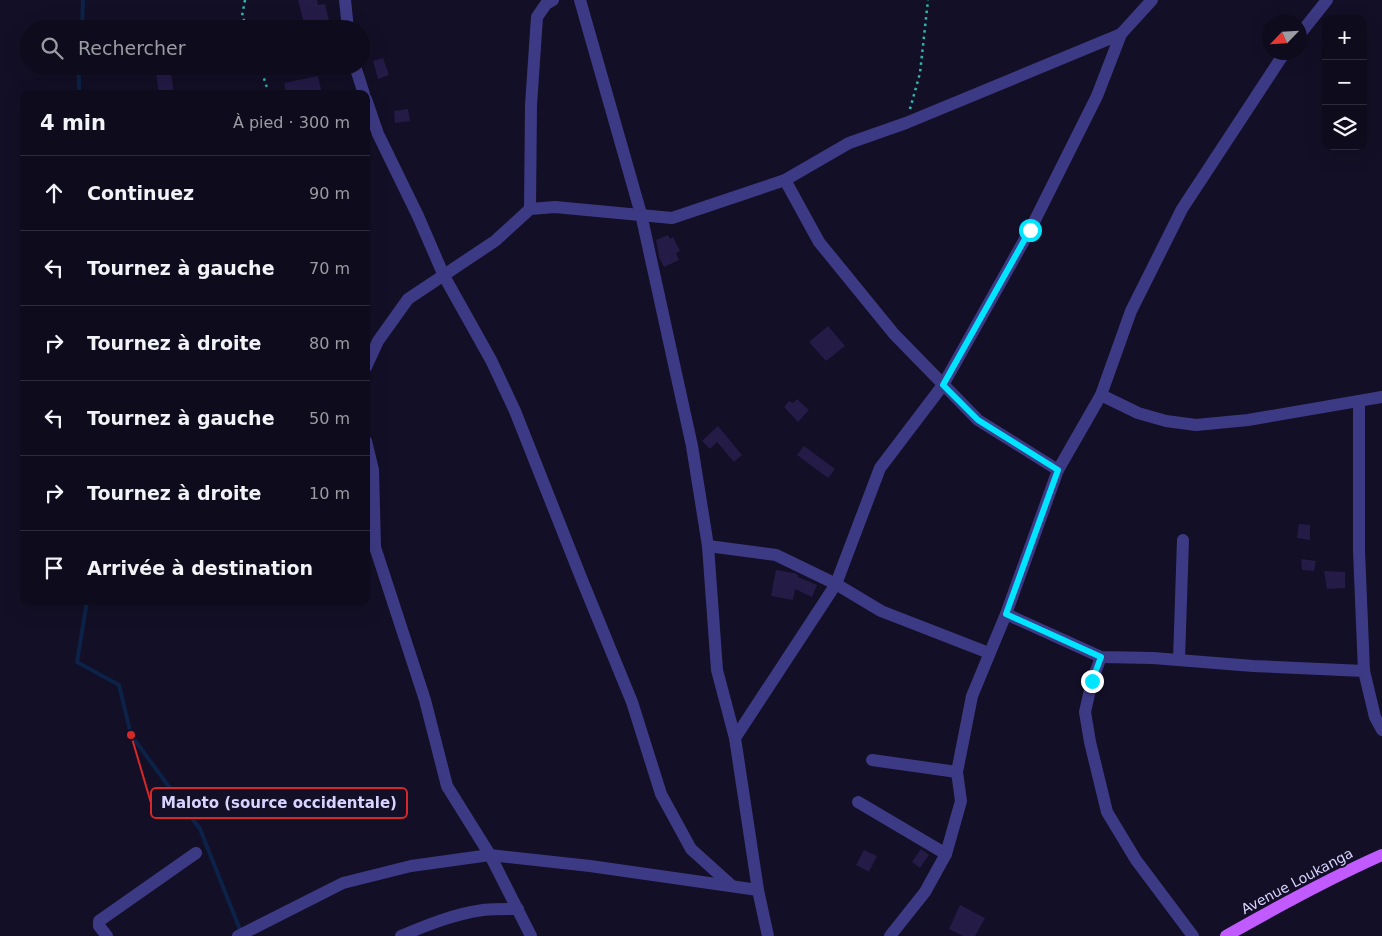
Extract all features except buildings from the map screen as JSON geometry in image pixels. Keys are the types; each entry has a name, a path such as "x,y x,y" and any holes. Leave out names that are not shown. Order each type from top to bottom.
{"main road":[{"name":"Avenue Loukanga","path":"1226,936 1302,893 1382,855"}],"street":[{"path":"344,0 347,20"},
{"path":"530,209 531,105 537,17 546,4 553,0"},
{"path":"580,0 641,214 692,446 708,546 717,670 735,738 758,890 768,936"},
{"path":"735,738 836,584 880,468 943,385 1030,230 1097,96 1121,34 1152,0"},
{"path":"1307,25 1327,0"},
{"path":"370,358 378,341 408,299 495,241 530,209 555,207 672,218 785,180 849,142 906,122 1121,34"},
{"path":"890,936 925,892 946,854 961,801 957,772 972,696 1006,614 1058,470 1101,395 1131,311 1182,208 1280,60"},
{"path":"358,75 363,90"},
{"path":"370,111 378,134 418,216 444,276 492,360 515,411 632,702 661,794 691,849 732,886"},
{"path":"785,180 818,242 894,334 978,420 1058,470"},
{"path":"1101,395 1138,413 1166,421 1196,425 1248,420 1382,397"},
{"path":"1359,401 1359,551 1364,672 1375,717 1382,730"},
{"path":"370,458 373,470 375,547 425,700 447,786 490,854 531,936"},
{"path":"1179,660 1183,540"},
{"path":"708,546 776,555 836,584 881,612 989,653"},
{"path":"1006,614 1101,657 1364,672"},
{"path":"1101,657 1092,681 1085,712 1090,742 1107,812 1136,860 1193,936"},
{"path":"872,760 957,772"},
{"path":"858,802 946,854"},
{"path":"107,936 99,926 99,921 196,853"},
{"path":"238,936 343,882 411,866 490,854 758,890"},
{"path":"401,936 462,914 485,910 518,909"}],"path":[{"path":"244,20 242,16 245,0"},
{"path":"906,122 920,74 928,0"},
{"path":"263,75 268,90"}],"waterway":[{"path":"82,20 83,0"},
{"path":"79,75 79,90"},
{"path":"86,605 77,662 119,685 131,735 200,829 241,932"}],"place":[{"name":"Maloto (source occidentale)","path":"131,735"}],"route":[{"path":"1030,230 943,385 978,420 1058,470 1006,614 1101,657 1092,681"}]}
